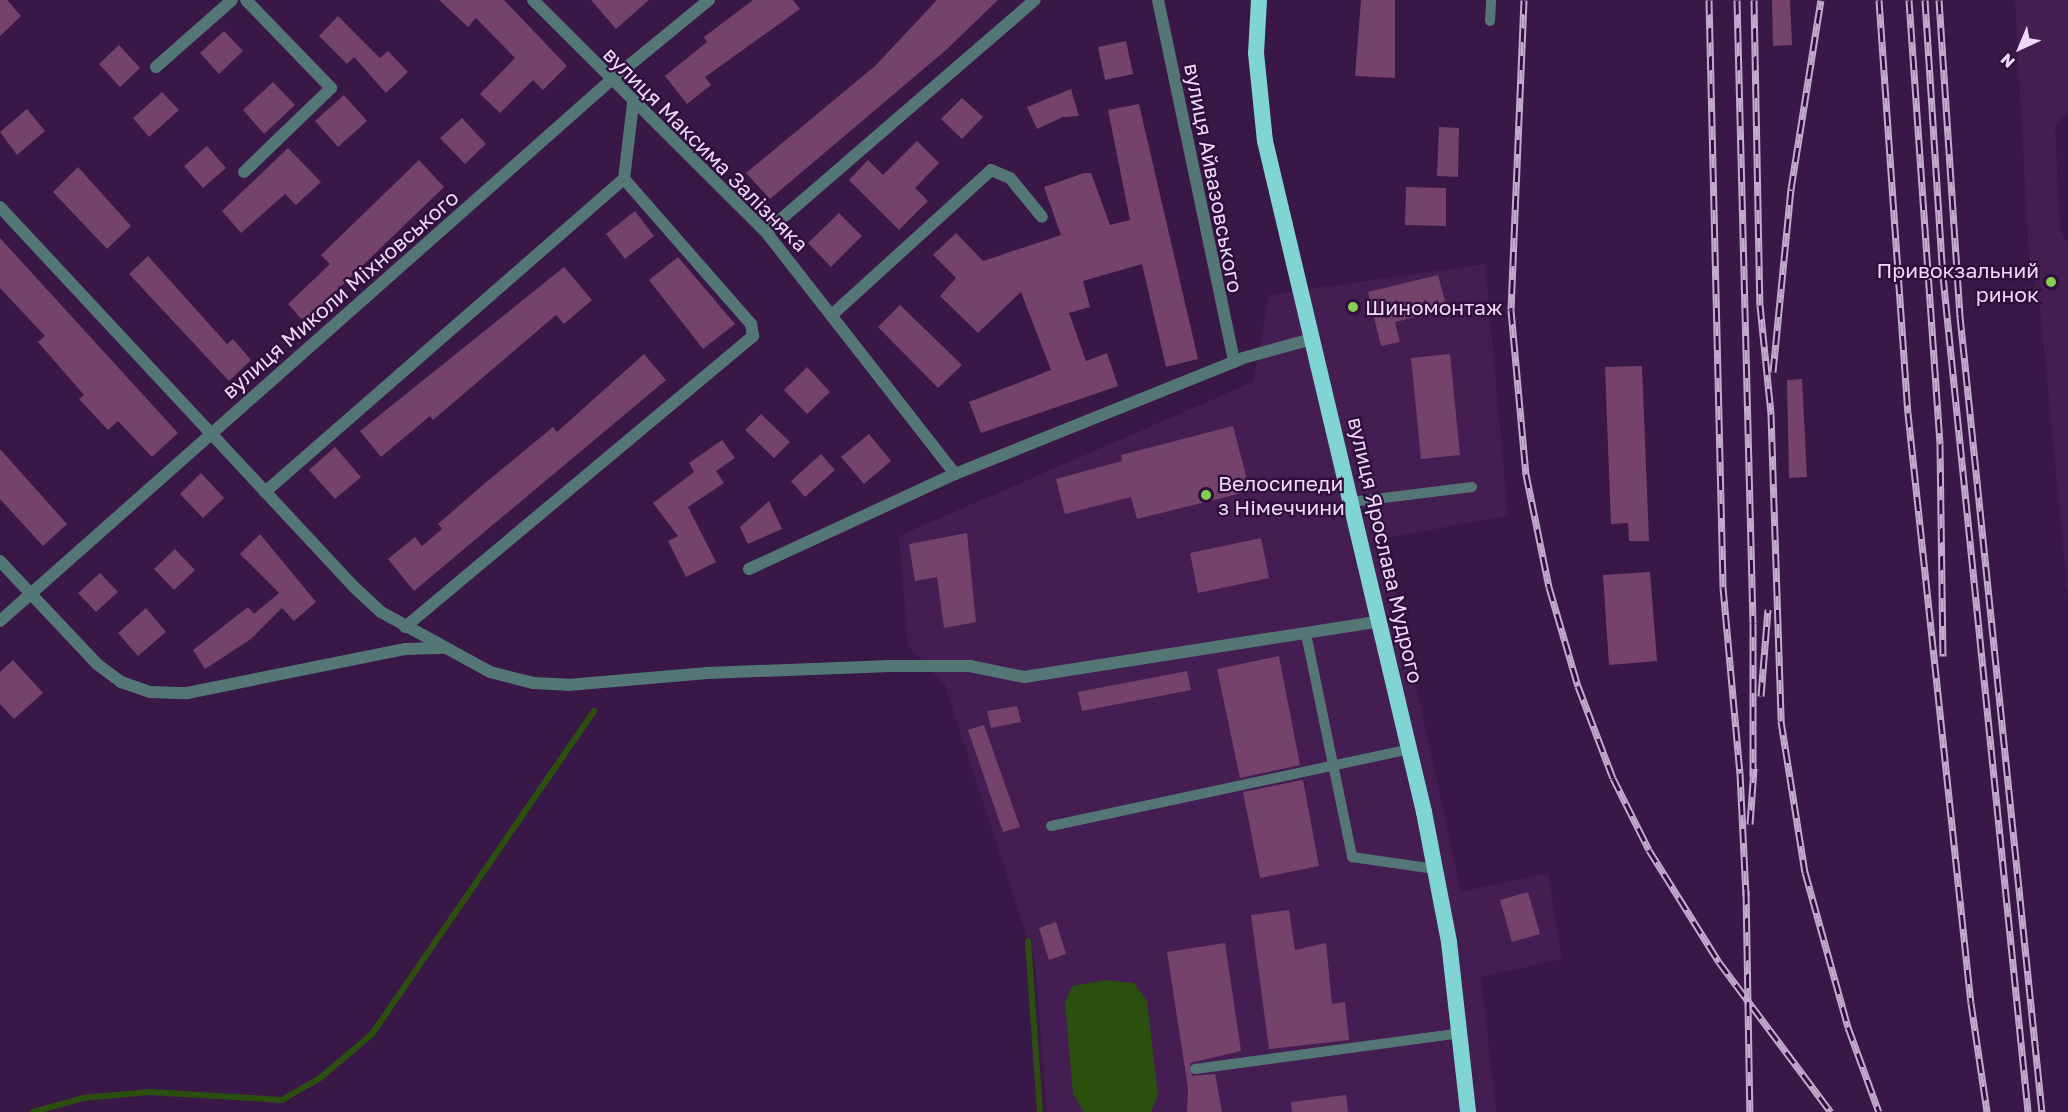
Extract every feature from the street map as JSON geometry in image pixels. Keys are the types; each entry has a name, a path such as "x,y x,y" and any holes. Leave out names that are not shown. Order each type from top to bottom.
{"highway":[{"name":"вулиця Ярослава Мудрого","path":"1259,0 1256,53 1265,141 1410,749 1435,869 1461,1033 1468,1112"}],"street":[{"path":"156,67 232,0"},
{"path":"244,172 331,88 246,0"},
{"name":"вулиця Максима Залізняка","path":"533,0 633,104 766,232 834,313 954,474"},
{"name":"вулиця Миколи Міхновського","path":"0,621 694,5 709,0"},
{"path":"766,232 1035,0"},
{"name":"вулиця Айвазовського","path":"1158,0 1234,362"},
{"path":"265,492 624,179 633,104"},
{"path":"834,313 991,170 1010,178 1042,217"},
{"path":"405,627 429,612 753,336 751,324 624,179"},
{"path":"0,207 354,587 405,627 490,672 532,683 568,685 707,673 890,666 970,666 1024,677 1380,621"},
{"path":"748,569 954,474 1234,362 1312,339"},
{"path":"0,561 29,595 121,682 150,692 188,693 406,649 445,648"}],"lane":[{"path":"1490,21 1491,0"},
{"path":"1351,502 1472,487"},
{"path":"1306,633 1352,858 1435,869"},
{"path":"1051,826 1410,749"},
{"path":"1195,1069 1461,1033"}],"shaded area":[{"name":"Привокзальний ринок","path":"2015,0 2068,0 2068,112 2055,125 2060,229 2068,245 2068,596 2040,308 2029,257"},
{"path":"1485,264 1508,516 1384,538 1461,892 1548,873 1562,959 1481,977 1496,1112 1047,1112 1035,961 945,685 908,646 899,536 1253,382 1269,295"},
{"path":"1104,980 1134,983 1147,1001 1158,1095 1151,1112 1084,1112 1073,1094 1065,1002 1072,986"}],"building":[{"path":"0,0 7,0 21,16 0,36"},
{"path":"439,0 504,0 567,66 543,90 533,80 500,113 480,94 515,58 476,18 468,27"},
{"path":"591,0 649,0 616,29"},
{"path":"753,0 793,0 800,9 705,77 711,85 687,104 665,76 707,42 704,37"},
{"path":"937,0 998,0 946,50 770,199 746,173 875,66"},
{"path":"1361,0 1395,0 1395,78 1355,76"},
{"path":"1772,0 1790,0 1792,45 1773,46"},
{"path":"338,16 380,58 388,51 408,72 386,93 354,57 347,64 319,36"},
{"path":"224,31 243,51 219,74 200,53"},
{"path":"1126,41 1133,74 1105,80 1098,47"},
{"path":"119,45 140,68 120,87 99,64"},
{"path":"273,82 295,105 264,134 243,110"},
{"path":"1071,89 1079,116 1063,117 1037,129 1027,107"},
{"path":"162,92 179,110 149,137 133,118"},
{"path":"344,95 367,121 338,147 315,121"},
{"path":"962,98 983,117 962,139 941,119"},
{"path":"1139,104 1198,359 1166,367 1142,264 1083,281 1090,307 1069,313 1086,361 1107,353 1118,386 981,433 969,402 1051,370 1021,292 978,333 940,296 956,278 933,255 956,233 983,261 1061,235 1044,187 1084,173 1091,173 1110,225 1130,220 1108,110"},
{"path":"27,109 45,131 17,155 0,132"},
{"path":"462,118 486,144 465,164 440,138"},
{"path":"1439,127 1459,128 1458,177 1437,176"},
{"path":"917,141 939,163 915,188 928,201 899,230 849,180 868,160 883,175"},
{"path":"207,146 226,168 203,188 184,166"},
{"path":"288,148 321,182 296,205 285,194 241,233 222,211"},
{"path":"419,160 444,187 304,322 288,304 330,264 321,255"},
{"path":"78,167 131,226 107,249 53,192"},
{"path":"1406,187 1446,188 1446,226 1405,225"},
{"path":"635,211 654,236 625,259 606,234"},
{"path":"839,213 862,236 831,267 808,243"},
{"path":"0,238 178,433 152,457 118,421 108,430 79,399 84,395 38,342 45,336 0,288"},
{"path":"148,256 227,344 233,339 251,360 229,381 129,274"},
{"path":"678,257 735,324 703,349 649,280"},
{"path":"564,267 592,300 564,324 556,315 433,420 430,416 381,457 360,431"},
{"path":"1438,275 1447,309 1395,322 1400,342 1381,346 1368,292"},
{"path":"900,305 962,365 938,388 878,327"},
{"path":"644,354 666,380 414,591 388,559 415,537 422,546 442,529 438,524 484,484 553,427 557,432"},
{"path":"1450,354 1460,455 1421,459 1411,358"},
{"path":"1642,366 1649,541 1629,541 1628,523 1611,524 1605,367"},
{"path":"807,367 830,392 807,414 784,390"},
{"path":"1802,379 1807,477 1789,478 1787,380"},
{"path":"761,414 790,442 774,458 745,430"},
{"path":"1233,426 1250,491 1137,519 1131,497 1065,514 1056,479 1122,461 1121,455"},
{"path":"869,434 891,461 864,484 841,457"},
{"path":"722,440 735,458 716,471 724,483 688,507 716,562 686,577 668,541 678,536 653,503 694,472 689,463"},
{"path":"335,447 361,477 335,499 309,470"},
{"path":"0,449 67,524 43,546 0,499"},
{"path":"821,454 835,470 805,497 791,481"},
{"path":"201,473 224,498 203,518 180,494"},
{"path":"769,501 782,529 748,544 740,527"},
{"path":"967,533 976,622 944,628 937,577 915,581 909,544"},
{"path":"260,534 316,602 294,621 282,608 251,639 205,669 193,650 248,607 254,614 279,593 240,554"},
{"path":"1261,538 1269,578 1198,593 1190,553"},
{"path":"175,549 195,570 174,590 154,569"},
{"path":"1650,572 1657,661 1609,665 1603,575"},
{"path":"100,573 118,592 96,612 78,593"},
{"path":"146,608 166,632 138,656 118,633"},
{"path":"1279,656 1300,765 1240,778 1217,669"},
{"path":"13,660 43,693 14,719 0,704 0,672"},
{"path":"1187,671 1191,690 1082,711 1078,692"},
{"path":"1017,706 1021,722 991,728 987,711"},
{"path":"984,725 1020,827 1003,832 968,730"},
{"path":"1303,780 1319,866 1260,878 1243,792"},
{"path":"1528,892 1540,934 1512,942 1500,900"},
{"path":"1289,910 1295,950 1326,943 1332,1004 1345,1002 1349,1040 1269,1049 1251,915"},
{"path":"1056,922 1066,954 1049,960 1039,928"},
{"path":"1225,943 1241,1051 1190,1063 1192,1076 1215,1074 1222,1112 1187,1112 1188,1088 1167,952"},
{"path":"1346,1095 1348,1112 1292,1112 1291,1102"}],"waterway":[{"path":"33,1112 83,1098 149,1092 282,1100 320,1078 372,1034 594,711"},
{"path":"1028,941 1040,1112"}],"railway":[{"path":"1524,0 1511,310 1526,474 1549,587 1578,686 1613,778 1649,850 1719,962 1831,1112"},
{"path":"1709,0 1723,587 1740,773 1746,896"},
{"path":"1737,0 1753,623 1753,776"},
{"path":"1754,0 1760,305 1771,414 1781,721 1805,872 1848,1027 1879,1112"},
{"path":"1773,372 1791,189 1821,0"},
{"path":"1879,0 1908,413 1971,1003 1987,1112"},
{"path":"1909,0 1940,444 1943,656"},
{"path":"1925,0 1943,276 2028,1112"},
{"path":"1939,0 1960,316 2042,1112"},
{"path":"1761,696 1768,609"},
{"path":"1750,824 1754,768"},
{"path":"1746,890 1750,1112"}],"place":[{"name":"Привокзальний ринок","path":"2051,282"},
{"name":"Шиномонтаж","path":"1353,307"},
{"name":"Велосипеди з Німеччини","path":"1206,495"}]}
